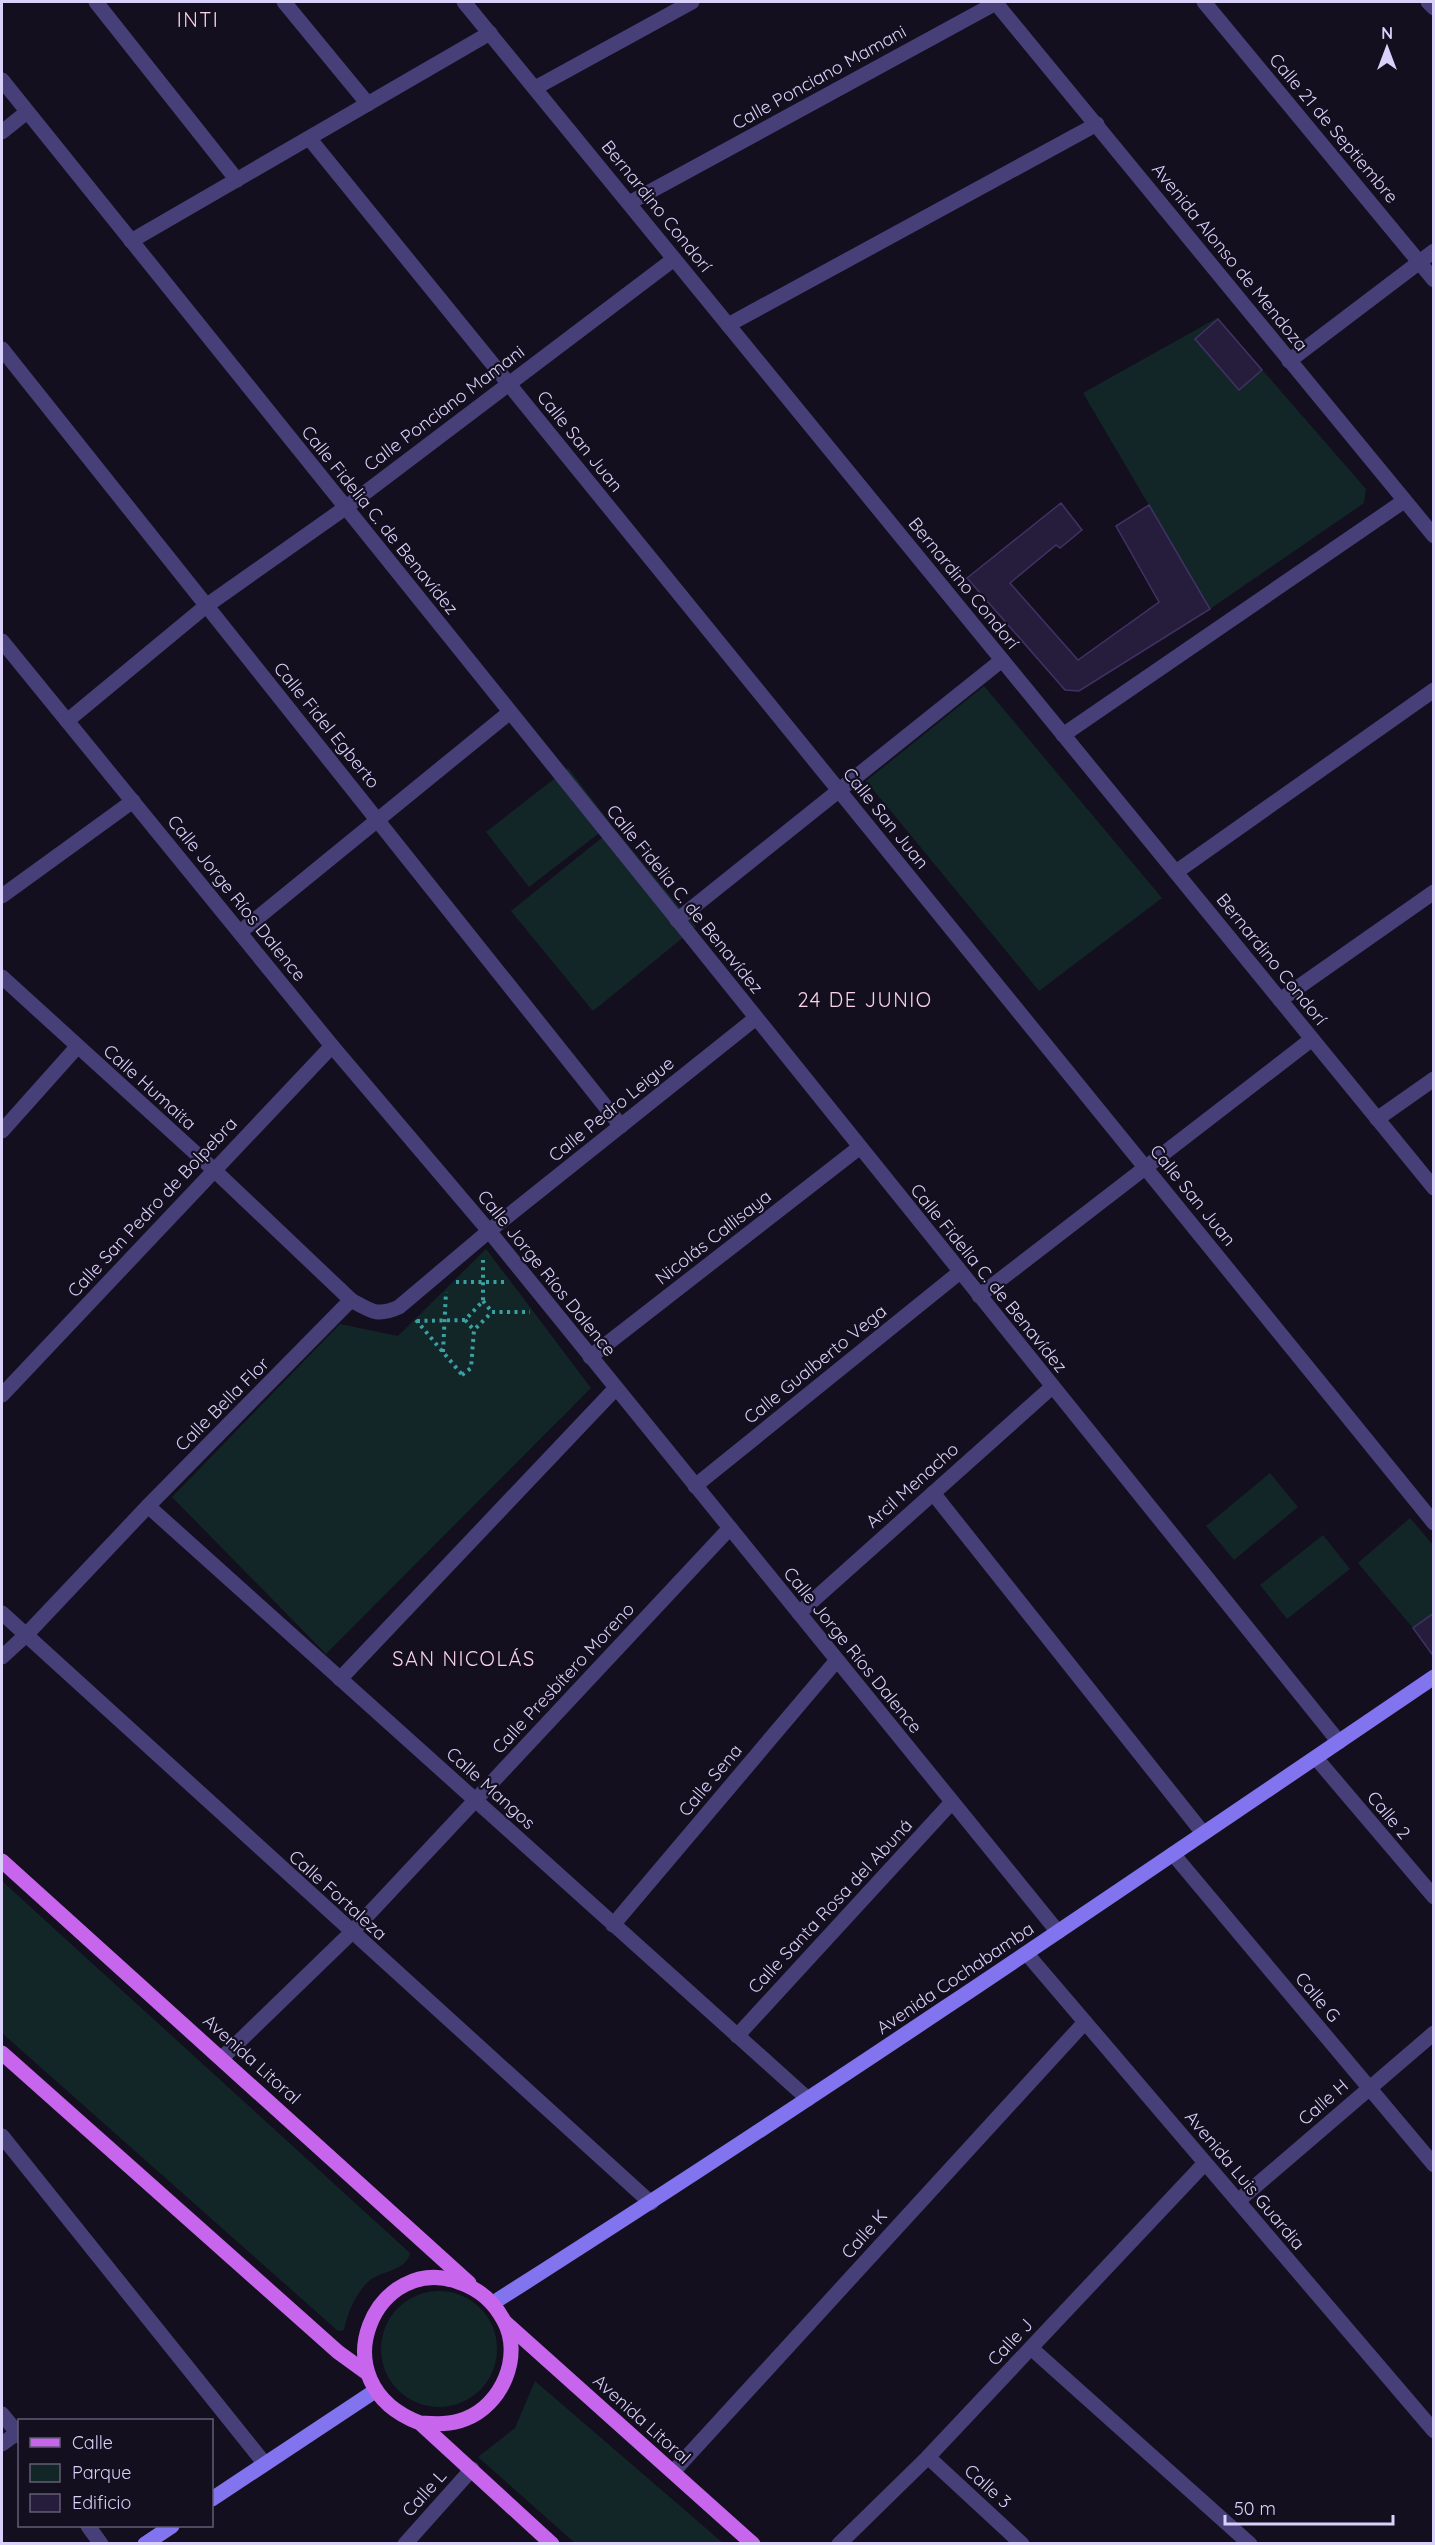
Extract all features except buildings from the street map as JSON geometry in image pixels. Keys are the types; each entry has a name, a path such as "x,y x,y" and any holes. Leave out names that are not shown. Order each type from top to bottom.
{"main road":[{"name":"Avenida Cochabamba","path":"494,2303 651,2203 1027,1954 1434,1677"},
{"name":"Avenida Litoral","path":"2,1861 476,2289"},
{"path":"2,2053 338,2352 367,2373"},
{"path":"420,2423 443,2424 466,2419 486,2407 501,2390 509,2368 511,2345 506,2323 494,2303 476,2289 454,2280 431,2278 413,2282 396,2291 382,2303 368,2328 364,2355 367,2373 375,2391 387,2405 403,2416 420,2423 552,2544"},
{"name":"Avenida Litoral","path":"506,2323 753,2544"},
{"path":"213,2498 375,2391"},
{"path":"145,2544 170,2527"}],"street":[{"path":"96,2 237,180"},
{"path":"284,2 368,104"},
{"name":"Bernardino Condorí","path":"464,2 1434,1188"},
{"path":"535,88 692,2"},
{"name":"Avenida Alonso de Mendoza","path":"995,2 1434,536"},
{"name":"Calle Ponciano Mamani","path":"629,203 995,2"},
{"name":"Calle 21 de Septiembre","path":"1204,2 1434,280"},
{"path":"1428,2 1434,8"},
{"path":"131,241 490,33"},
{"name":"Calle Fidelia C. de Benavídez","path":"2,80 1339,1742"},
{"path":"2,132 27,112"},
{"path":"728,325 1097,124"},
{"name":"Calle San Juan","path":"309,138 1434,1523"},
{"path":"1289,361 1434,251"},
{"name":"Calle Ponciano Mamani","path":"67,721 206,606 345,508 674,259"},
{"name":"Calle Fidel Egberto","path":"2,349 621,1126"},
{"path":"1063,735 1404,501"},
{"name":"Calle Jorge Ríos Dalence","path":"2,641 332,1046 489,1231 1058,1932"},
{"path":"677,920 1002,660"},
{"path":"1176,872 1434,690"},
{"path":"240,932 510,712"},
{"path":"2,896 133,801"},
{"path":"1280,1000 1434,892"},
{"name":"Calle Humaita","path":"2,977 213,1169 351,1300"},
{"name":"Calle Pedro Leigue","path":"489,1231 756,1018"},
{"path":"979,1296 1312,1038"},
{"name":"Calle San Pedro de Bolpebra","path":"2,1395 213,1169 332,1046"},
{"path":"2,1131 77,1047"},
{"path":"1377,1119 1434,1079"},
{"name":"Nicolás Callisaya","path":"590,1357 860,1147"},
{"path":"351,1300 373,1312 385,1313 399,1307 489,1231"},
{"name":"Calle Gualberto Vega","path":"695,1486 960,1272"},
{"name":"Calle Bella Flor","path":"2,1657 351,1300"},
{"name":"Arcil Menacho","path":"799,1613 1052,1387"},
{"path":"340,1679 616,1388"},
{"path":"933,1493 1203,1833"},
{"name":"Calle Mangos","path":"148,1506 808,2099"},
{"name":"Calle Presbítero Moreno","path":"222,2058 351,1933 730,1528"},
{"name":"Calle Fortaleza","path":"2,1613 351,1933 651,2203"},
{"name":"Calle Sena","path":"614,1925 837,1660"},
{"name":"Calle 2","path":"1316,1758 1434,1897"},
{"name":"Calle Santa Rosa del Abuná","path":"737,2036 952,1802"},
{"name":"Calle G","path":"1173,1854 1434,2165"},
{"name":"Avenida Luis Guardia","path":"1027,1954 1432,2428"},
{"name":"Calle K","path":"673,2472 1085,2022"},
{"name":"Calle H","path":"1238,2201 1434,2033"},
{"path":"2,2136 265,2464"},
{"name":"Calle J","path":"839,2544 927,2457 1205,2163"},
{"path":"1031,2348 1250,2544"},
{"path":"2,2414 18,2434 2,2444"},
{"name":"Calle 3","path":"927,2457 1022,2544"},
{"name":"Calle L","path":"405,2544 472,2469"},
{"path":"89,2527 101,2544"}],"path":[{"path":"483,1254 483,1302 492,1312"},
{"path":"455,1282 509,1282"},
{"path":"443,1353 446,1292"},
{"path":"483,1302 465,1320 417,1321 463,1376 471,1368 474,1330 492,1312 531,1312"},
{"path":"465,1320 474,1330"}],"green space":[{"path":"1217,318 1366,489 1364,503 1210,609 1083,393"},
{"path":"984,686 1162,898 1039,991 866,781"},
{"path":"568,768 611,824 529,887 486,832"},
{"path":"614,828 696,927 593,1011 511,911"},
{"path":"486,1249 591,1388 326,1654 172,1497 340,1324 398,1336"},
{"path":"1270,1473 1298,1507 1234,1560 1206,1526"},
{"path":"1410,1518 1433,1545 1433,1624 1428,1617 1413,1628 1358,1563"},
{"path":"1323,1535 1350,1569 1287,1619 1260,1585"},
{"path":"2,1881 410,2253 408,2259 399,2267 370,2280 365,2285 353,2303 344,2330 338,2331 2,2033"},
{"path":"439,2291 461,2296 480,2308 492,2327 497,2349 492,2371 480,2390 461,2402 439,2407 417,2402 398,2390 386,2371 381,2349 386,2327 398,2308 417,2296"},
{"path":"535,2381 723,2543 575,2543 478,2457 515,2428"}],"district":[{"name":"INTI","path":"198,19"},
{"name":"24 DE JUNIO","path":"865,999"},
{"name":"SAN NICOLÁS","path":"464,1658"}]}
